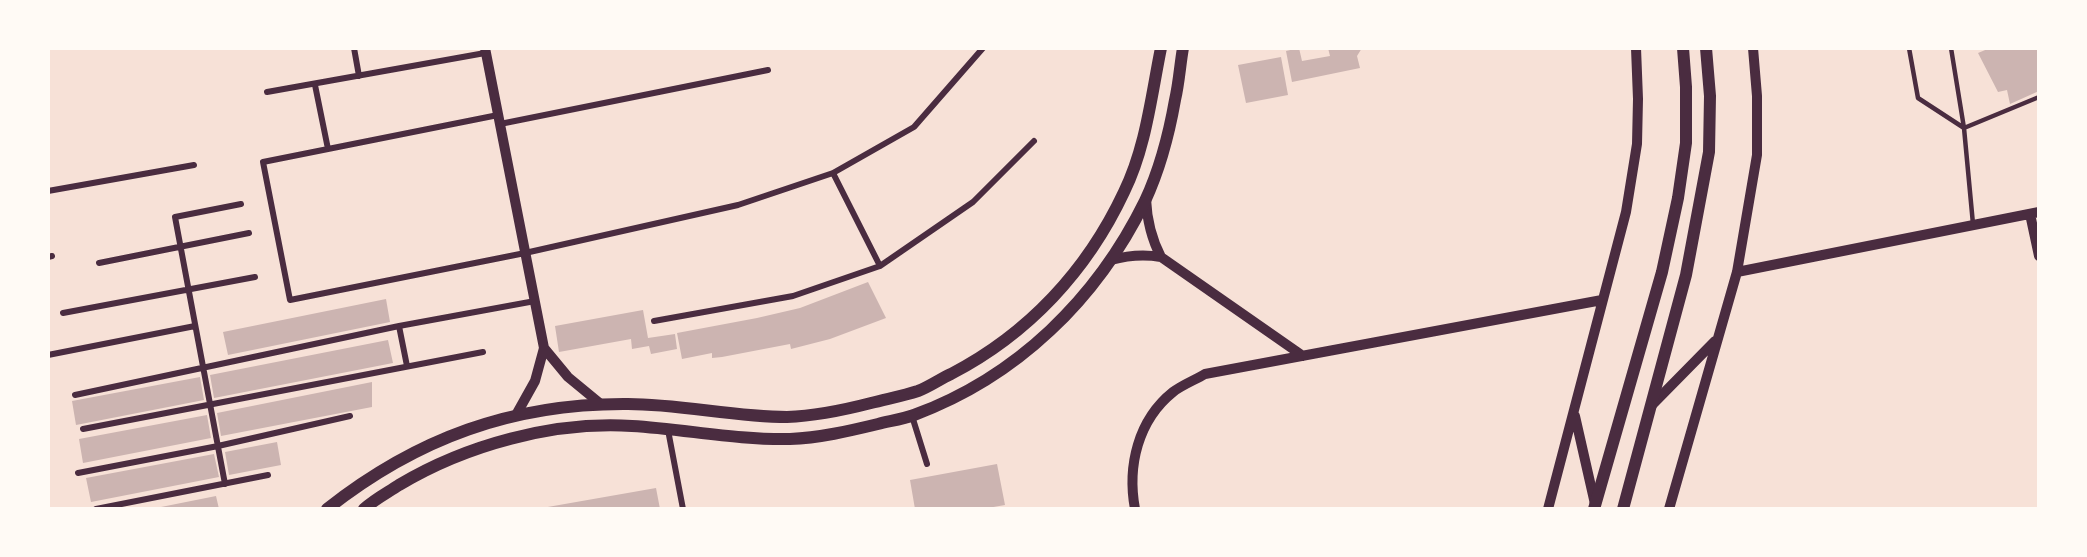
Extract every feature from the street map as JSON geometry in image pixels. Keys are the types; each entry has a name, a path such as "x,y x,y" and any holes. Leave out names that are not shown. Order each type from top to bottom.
{"main road":[{"path":"327,509 360,483 408,454 459,431 516,415 572,406 628,404 736,415 789,417 842,410 919,390 938,381 995,349 1041,309 1075,274 1103,232 1125,190 1142,144 1154,96 1161,48"},
{"path":"364,509 419,474 467,452 520,436 574,428 628,426 790,439 847,432 906,417 974,387 1028,352 1092,288 1111,260 1146,199 1163,150 1175,101 1183,48"},
{"path":"1594,506 1662,272 1678,198 1686,143 1683,48"},
{"path":"1623,509 1686,275 1709,152 1710,96 1706,48"},
{"path":"938,381 933,388 933,395 939,400 949,399"},
{"path":"892,397 902,399 907,404 906,417"}],"street":[{"path":"354,48 359,76"},
{"path":"768,70 263,162 290,300 525,253 738,205 832,173 914,127 982,48"},
{"path":"1548,509 1626,212 1637,144 1636,48"},
{"path":"1669,509 1737,272 1758,155 1753,48"},
{"path":"267,92 315,85 485,50 544,348 535,381 516,415"},
{"path":"315,85 328,149"},
{"path":"654,321 793,296 880,266 973,202 1034,141"},
{"path":"48,191 194,165"},
{"path":"832,173 880,266"},
{"path":"1146,199 1147,220 1152,239 1161,257"},
{"path":"225,484 175,217 241,204"},
{"path":"1737,272 2035,213 2039,256"},
{"path":"99,263 249,233"},
{"path":"1111,260 1127,255 1144,254 1161,257 1303,356"},
{"path":"63,313 255,277"},
{"path":"1135,509 1132,495 1133,456 1146,422 1173,392 1205,374 1602,300"},
{"path":"75,395 399,326 535,301"},
{"path":"48,355 195,326"},
{"path":"399,326 407,366"},
{"path":"1652,405 1717,339"},
{"path":"544,348 568,377 602,405"},
{"path":"83,429 483,352"},
{"path":"1574,413 1594,506"},
{"path":"78,473 218,446 350,416"},
{"path":"906,417 927,464"},
{"path":"668,429 682,509"},
{"path":"96,509 268,475"}],"lane":[{"path":"1909,48 1918,98 1964,128"},
{"path":"1952,48 1964,128 1973,225"},
{"path":"1964,128 2039,97"}],"building":[{"path":"1299,48 1302,61 1330,56 1328,48 1362,48 1357,56 1360,68 1292,82 1286,51"},
{"path":"1990,48 2039,48 2039,91 2010,104 2007,90 1998,92 1978,53"},
{"path":"1281,57 1288,95 1246,103 1238,65"},
{"path":"868,282 886,318 830,339 791,349 790,344 722,357 712,358 712,353 682,359 677,333 800,308"},
{"path":"386,299 390,322 228,355 223,332"},
{"path":"643,310 648,338 675,334 677,349 651,354 649,346 632,349 631,339 559,352 555,326"},
{"path":"388,340 393,363 214,398 210,375"},
{"path":"200,377 204,400 76,425 72,401"},
{"path":"372,382 372,407 221,436 217,413"},
{"path":"207,415 211,438 83,463 79,439"},
{"path":"277,442 281,465 229,475 225,452"},
{"path":"214,454 219,477 91,502 86,478"},
{"path":"997,464 1005,505 982,509 915,509 910,480"},
{"path":"656,488 660,509 542,509 542,508"},
{"path":"216,496 219,509 156,509 156,508"}]}
